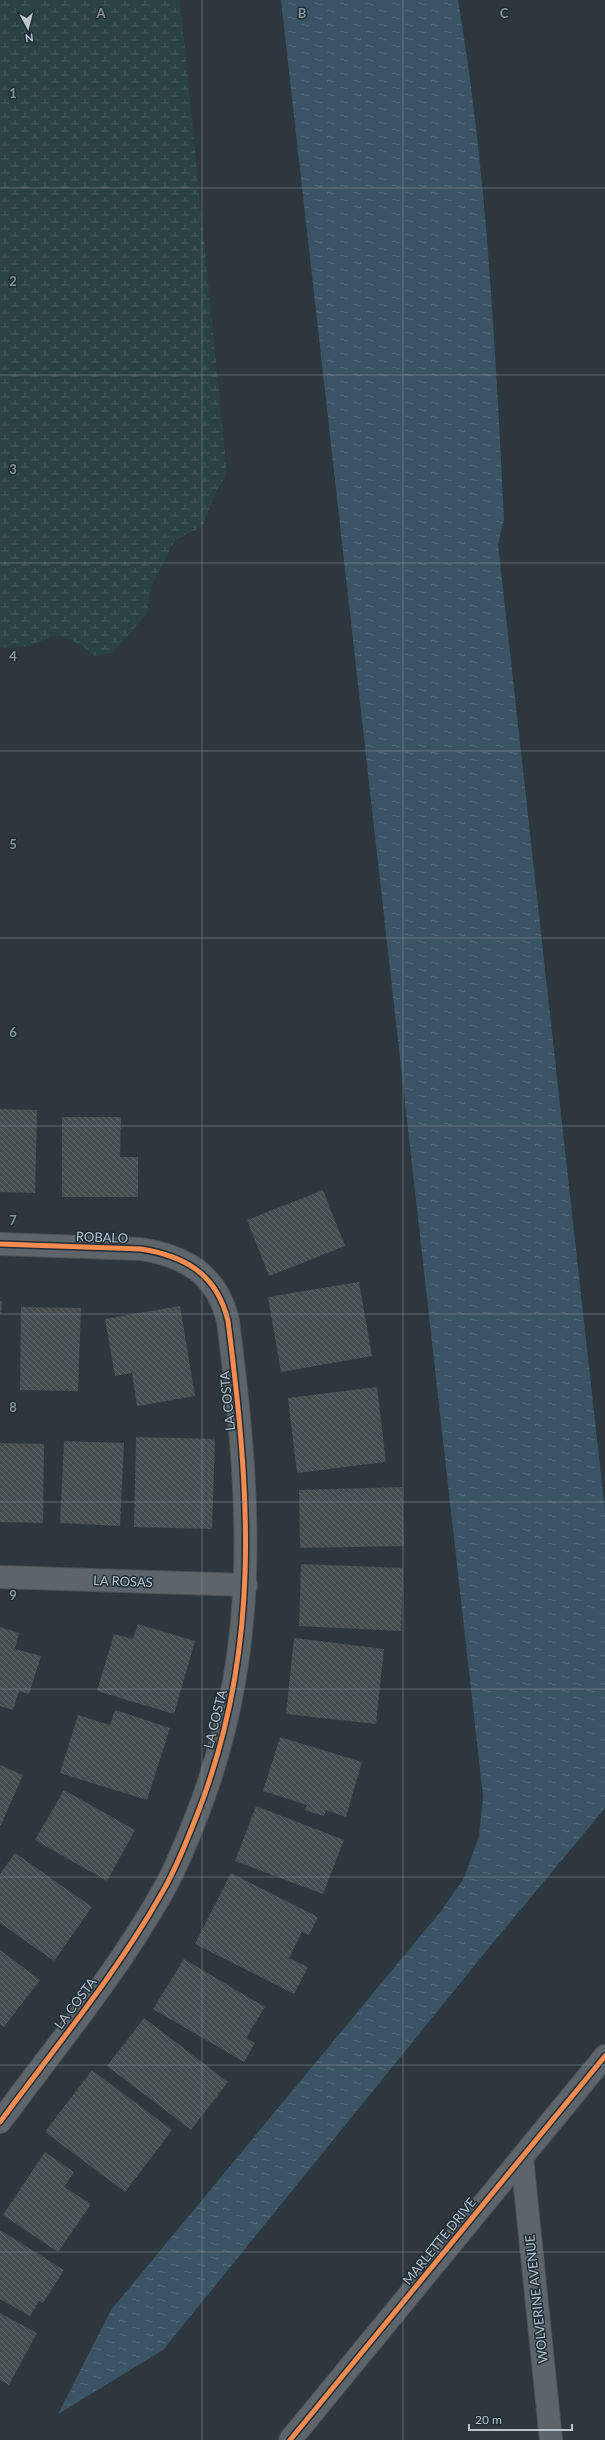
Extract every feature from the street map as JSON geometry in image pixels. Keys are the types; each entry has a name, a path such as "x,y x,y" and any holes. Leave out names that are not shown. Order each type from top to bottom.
{"street":[{"name":"ROBALO","path":"0,1244 141,1249 175,1256 198,1270"},
{"name":"LA COSTA","path":"0,2122 100,1989 135,1938 164,1889 186,1843 222,1742 235,1688 242,1636 246,1585 245,1486 241,1422 225,1307 218,1294 198,1270"},
{"name":"LA ROSAS","path":"0,1577 246,1585"},
{"name":"MARLETTE DRIVE","path":"290,2440 605,2056"},
{"name":"WOLVERINE AVENUE","path":"522,2158 551,2440"}],"green space":[{"path":"0,0 180,0 227,473 216,492 202,527 175,540 151,587 147,614 112,653 94,656 80,644 56,635 29,646 0,648"}],"water":[{"path":"281,0 458,0 468,64 483,193 493,323 504,519 498,544 605,1512 605,1808 487,1950 163,2350 58,2414 111,2310 441,1911 464,1878 479,1836 483,1796"}],"building":[{"path":"0,1109 37,1110 35,1193 0,1192"},
{"path":"62,1117 121,1117 120,1157 138,1157 138,1197 62,1197"},
{"path":"323,1190 345,1246 269,1276 247,1220"},
{"path":"359,1282 372,1356 281,1372 268,1297"},
{"path":"0,1301 2,1301 1,1313 0,1313"},
{"path":"180,1306 195,1396 137,1406 132,1373 115,1376 105,1319"},
{"path":"21,1307 81,1308 78,1391 20,1390"},
{"path":"377,1387 386,1462 297,1473 288,1398"},
{"path":"136,1437 215,1439 212,1529 134,1527"},
{"path":"64,1441 124,1443 120,1526 60,1523"},
{"path":"0,1443 44,1444 43,1523 0,1522"},
{"path":"402,1487 404,1546 300,1548 299,1490"},
{"path":"301,1564 403,1568 401,1631 299,1626"},
{"path":"138,1624 195,1641 174,1714 97,1691 114,1634 133,1639"},
{"path":"0,1627 19,1633 15,1649 41,1656 29,1694 19,1691 13,1710 0,1706"},
{"path":"294,1638 384,1649 376,1724 286,1714"},
{"path":"115,1710 170,1728 147,1800 60,1773 78,1715 110,1725"},
{"path":"280,1737 362,1762 346,1817 326,1810 324,1816 305,1810 307,1805 263,1791"},
{"path":"0,1765 23,1775 0,1827"},
{"path":"64,1790 135,1830 107,1881 35,1840"},
{"path":"256,1806 344,1840 323,1894 235,1861"},
{"path":"15,1853 92,1907 54,1961 0,1923 0,1874"},
{"path":"231,1873 318,1917 309,1935 302,1932 289,1958 308,1967 294,1994 195,1944"},
{"path":"0,1950 40,1980 4,2027 0,2024"},
{"path":"184,1959 265,2007 246,2038 255,2043 244,2062 153,2009"},
{"path":"144,2018 228,2082 191,2130 107,2066"},
{"path":"92,2070 172,2130 125,2192 45,2132"},
{"path":"45,2152 74,2172 64,2187 91,2204 58,2252 3,2215"},
{"path":"0,2230 64,2270 43,2303 39,2301 30,2316 0,2299"},
{"path":"0,2313 37,2333 9,2385 0,2380"}],"cycle path":[{"path":"0,1244 141,1249 157,1252 185,1262 207,1279 216,1291 223,1305 228,1321 242,1448 245,1510 245,1571 241,1631 232,1692 218,1753 186,1844 163,1891 126,1951 85,2009 0,2122"},
{"path":"290,2440 605,2056"}]}
